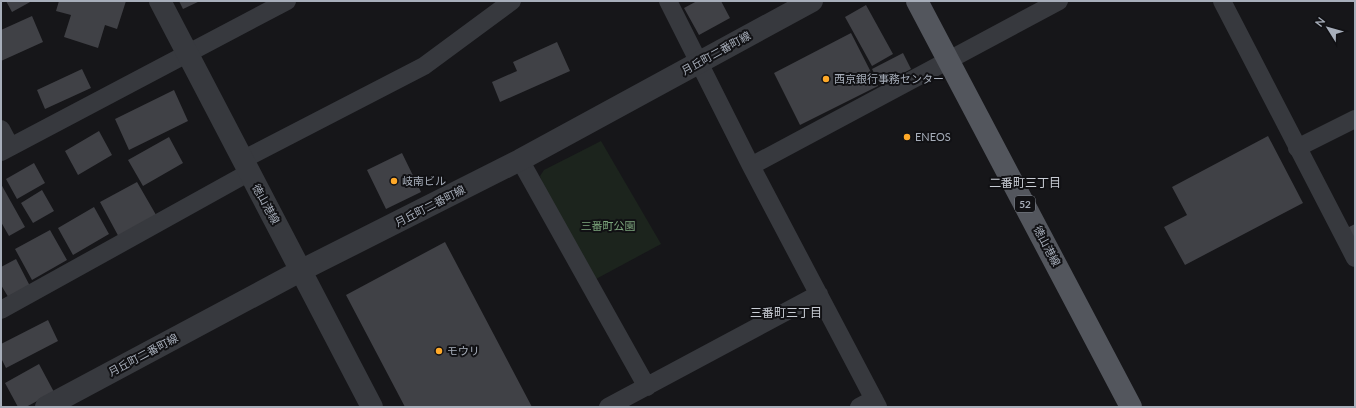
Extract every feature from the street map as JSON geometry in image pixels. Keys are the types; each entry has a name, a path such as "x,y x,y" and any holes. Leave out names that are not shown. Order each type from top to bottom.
{"main road":[{"name":"徳山港線","path":"918,1 1131,407"}],"street":[{"name":"徳山港線","path":"160,1 245,166 302,270 372,407"},
{"path":"1,130 6,149 287,1"},
{"path":"1,310 245,166 424,66 512,1"},
{"path":"668,1 751,166 819,294 870,404"},
{"name":"月丘町二番町線","path":"46,407 302,270 520,160 812,1"},
{"path":"751,166 1059,1"},
{"path":"1222,1 1355,258"},
{"path":"1297,148 1355,119"},
{"path":"520,160 647,387"},
{"path":"608,407 819,294"}],"green space":[{"name":"三番町公園","path":"601,141 661,244 596,279 544,187 540,176 544,170"}],"building":[{"path":"6,1 32,1 12,12"},
{"path":"59,1 126,1 117,29 105,25 98,48 64,37 71,15 56,11"},
{"path":"179,1 200,1 183,9"},
{"path":"697,1 721,1 730,18 699,35 684,8"},
{"path":"866,5 893,54 872,66 845,17"},
{"path":"32,16 43,42 1,61 1,30"},
{"name":"西京銀行事務センター","path":"851,33 878,86 800,125 774,73"},
{"path":"557,42 570,71 500,102 492,82 517,71 513,62"},
{"path":"903,53 911,69 880,85 872,69"},
{"path":"82,69 91,88 45,109 37,90"},
{"path":"174,90 188,121 129,150 115,119"},
{"path":"99,131 112,155 78,175 65,151"},
{"path":"1268,136 1303,203 1185,265 1164,227 1187,215 1172,187"},
{"path":"169,137 183,163 143,186 128,160"},
{"name":"岐南ビル","path":"402,153 421,192 386,209 367,170"},
{"path":"34,163 45,183 17,199 6,179"},
{"path":"137,182 159,220 121,241 100,202"},
{"path":"1,184 25,227 9,236 1,222"},
{"path":"42,190 54,211 33,223 21,203"},
{"path":"94,207 109,234 73,255 58,228"},
{"path":"1355,224 1355,249 1345,229"},
{"path":"50,230 67,260 32,280 15,249"},
{"name":"モウリ","path":"445,242 532,407 405,407 346,295"},
{"path":"16,259 31,288 10,300 1,285 1,267"},
{"path":"48,320 58,341 6,368 1,358 1,344"},
{"path":"39,364 54,392 26,407 18,407 5,383"}],"place":[{"name":"西京銀行事務センター","path":"826,79"},
{"name":"ENEOS","path":"907,137"},
{"name":"岐南ビル","path":"394,181"},
{"name":"モウリ","path":"439,351"}],"district":[{"name":"二番町三丁目","path":"1025,183"},
{"name":"三番町三丁目","path":"786,313"}]}
